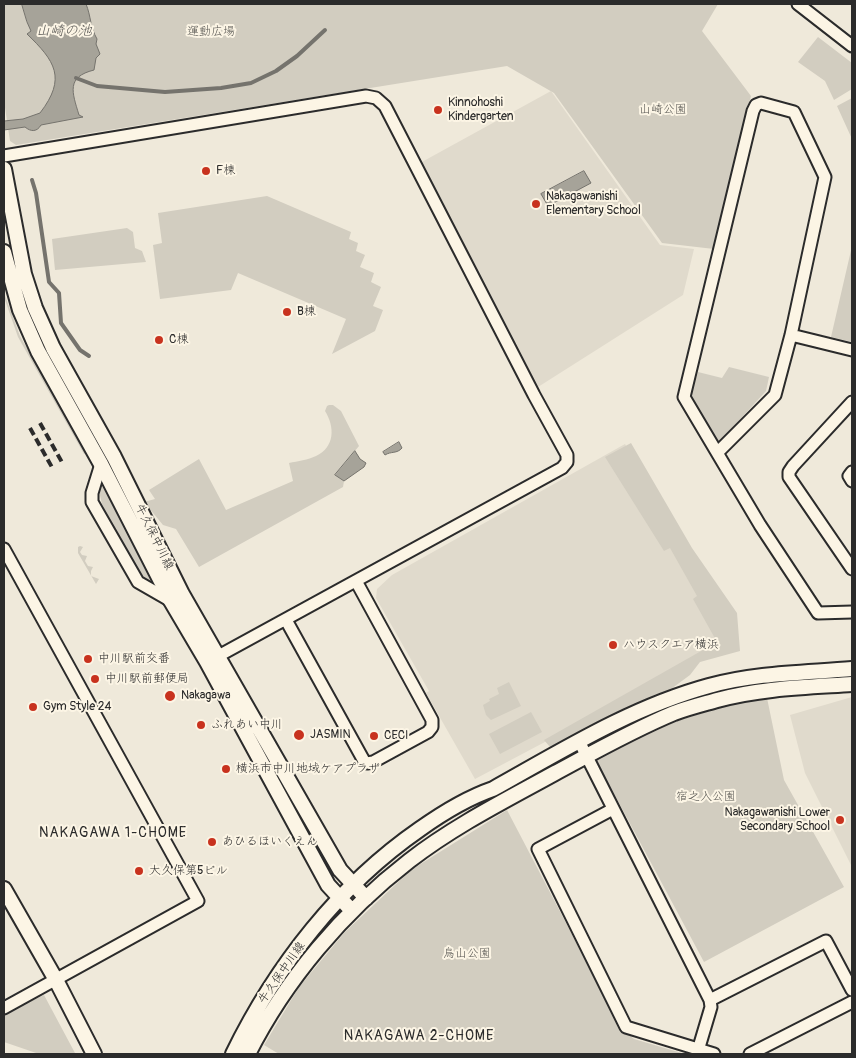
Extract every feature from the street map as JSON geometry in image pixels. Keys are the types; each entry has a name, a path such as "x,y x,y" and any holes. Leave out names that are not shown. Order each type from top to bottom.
{"street":[{"path":"800,4 852,46"},
{"path":"4,156 366,96 376,98 381,101 567,455 562,468 212,659"},
{"path":"718,452 776,394 826,177 794,112 761,103 756,105 753,111 684,396 760,525 818,612 852,612"},
{"name":"牛久保中川線","path":"4,169 20,256 35,308 53,348 114,457 212,659 328,885 352,911"},
{"path":"4,256 20,256"},
{"name":"牛久保中川線","path":"4,256 28,331 102,464 171,601 212,659 340,870 366,898 352,911 286,989 269,1015 248,1054"},
{"path":"790,335 852,350"},
{"path":"852,402 789,472 789,477 852,569"},
{"path":"102,464 92,493 92,502 138,582 171,601"},
{"path":"852,472 849,476 852,481"},
{"path":"4,549 198,901 4,1008"},
{"path":"286,620 364,761 367,763 373,762 428,732 432,727 432,720 356,581"},
{"path":"352,884 405,840 446,811 478,794 494,789 579,741 664,700 711,685 761,676 852,669"},
{"path":"366,898 410,860 442,838 586,756 674,713 718,700 764,690 852,684"},
{"path":"579,741 710,1000 711,1007 698,1052"},
{"path":"613,809 538,848 626,1027 698,1052 714,1054"},
{"name":"牛久保中川線","path":"233,1054 257,1010 274,984 326,911 352,884"},
{"path":"4,889 56,980 94,1054"},
{"path":"710,1000 826,941 852,990"},
{"path":"750,1054 852,1002"}],"shaded area":[{"name":"Nakagawanishi Elementary School","path":"551,91 660,245 694,249 683,295 538,387 420,163"},
{"name":"ハウスクエア横浜","path":"625,444 680,540 732,617 713,653 475,779 426,693 429,691 376,598 377,589 392,575"},
{"name":"Nakagawanishi Lower Secondary School","path":"852,697 852,867 805,773 790,715"}],"green space":[{"name":"山崎公園","path":"4,4 718,4 702,31 751,96 714,249 662,243 554,93 507,66 16,145 10,141 4,101"},
{"path":"818,37 852,63 852,89 834,100 825,81 798,62"},
{"path":"852,98 852,139 837,106"},
{"path":"267,196 351,232 349,239 358,243 356,251 365,255 360,267 374,273 371,282 381,287 373,306 383,310 375,331 332,354 346,319 238,273 231,290 160,299 153,245 162,243 158,213"},
{"path":"127,228 133,232 135,248 142,251 146,262 55,270 52,239"},
{"path":"852,246 852,342 831,337"},
{"path":"21,278 36,327 105,454 148,539 146,540 32,328 16,279"},
{"path":"4,293 20,336 86,453 84,454 18,337"},
{"path":"729,367 769,377 766,391 721,440 714,440 690,398 698,372 722,378"},
{"path":"329,405 333,405 341,411 359,446 335,475 344,481 343,487 199,567 176,529 163,525 144,502 155,499 149,490 199,459 226,510 293,481 289,463 316,456 330,442 332,430 325,411"},
{"path":"631,443 692,548 737,613 740,651 700,662 690,675 671,689 550,747 544,740 717,642 693,599 697,596 670,548 664,551 605,457"},
{"path":"103,479 156,584 138,573 102,504 99,491"},
{"path":"78,547 83,547 80,552 82,555 87,556 85,561 88,566 93,567 91,575 78,553"},
{"path":"91,576 99,579 96,584"},
{"path":"509,682 521,706 491,720 486,715 483,705 490,701 489,699 499,694 497,688"},
{"name":"宿之入公園","path":"767,698 784,780 844,887 704,962 596,760 674,722 725,706"},
{"path":"531,712 542,732 500,754 489,734"},
{"name":"烏山公園","path":"507,810 621,1028 634,1039 685,1054 279,1054 264,1045 299,987 345,932 411,870"},
{"path":"44,995 75,1054 39,1054 4,1042 4,1014"}],"water":[{"name":"山崎の池","path":"22,4 86,4 100,54 96,58 94,70 79,77 73,86 74,99 79,115 83,117 41,125 38,129 34,130 29,130 25,127 4,130 4,121 23,119 40,113 53,90 55,80 51,62 27,34 31,31"},
{"path":"584,171 591,183 548,206 541,194"},
{"path":"399,442 402,448 400,450 385,455 383,452"},
{"path":"355,451 360,459 366,463 364,467 344,481 335,475"}],"waterway":[{"path":"76,78 97,86 165,92 221,88 251,83 276,71 297,56 325,30"},
{"path":"32,180 36,193 49,282 59,293 61,323 80,350 89,356"}],"railway":[{"path":"40,423 63,464"},
{"path":"30,428 53,469"}],"place":[{"name":"Kinnohoshi Kindergarten","path":"438,110"},
{"name":"F棟","path":"206,171"},
{"name":"Nakagawanishi Elementary School","path":"536,204"},
{"name":"B棟","path":"287,312"},
{"name":"C棟","path":"159,340"},
{"name":"ハウスクエア横浜","path":"613,645"},
{"name":"中川駅前交番","path":"88,659"},
{"name":"中川駅前郵便局","path":"95,679"},
{"name":"Nakagawa","path":"170,696"},
{"name":"Gym Style 24","path":"33,707"},
{"name":"ふれあい中川","path":"201,725"},
{"name":"JASMIN","path":"299,735"},
{"name":"CECI","path":"374,736"},
{"name":"横浜市中川地域ケアプラザ","path":"226,769"},
{"name":"Nakagawanishi Lower Secondary School","path":"840,820"},
{"name":"あひるほいくえん","path":"212,842"},
{"name":"大久保第5ビル","path":"139,871"}],"district":[{"name":"NAKAGAWA 1-CHOME","path":"113,833"},
{"name":"NAKAGAWA 2-CHOME","path":"419,1036"}],"park label":[{"name":"運動広場","path":"211,32"}]}
